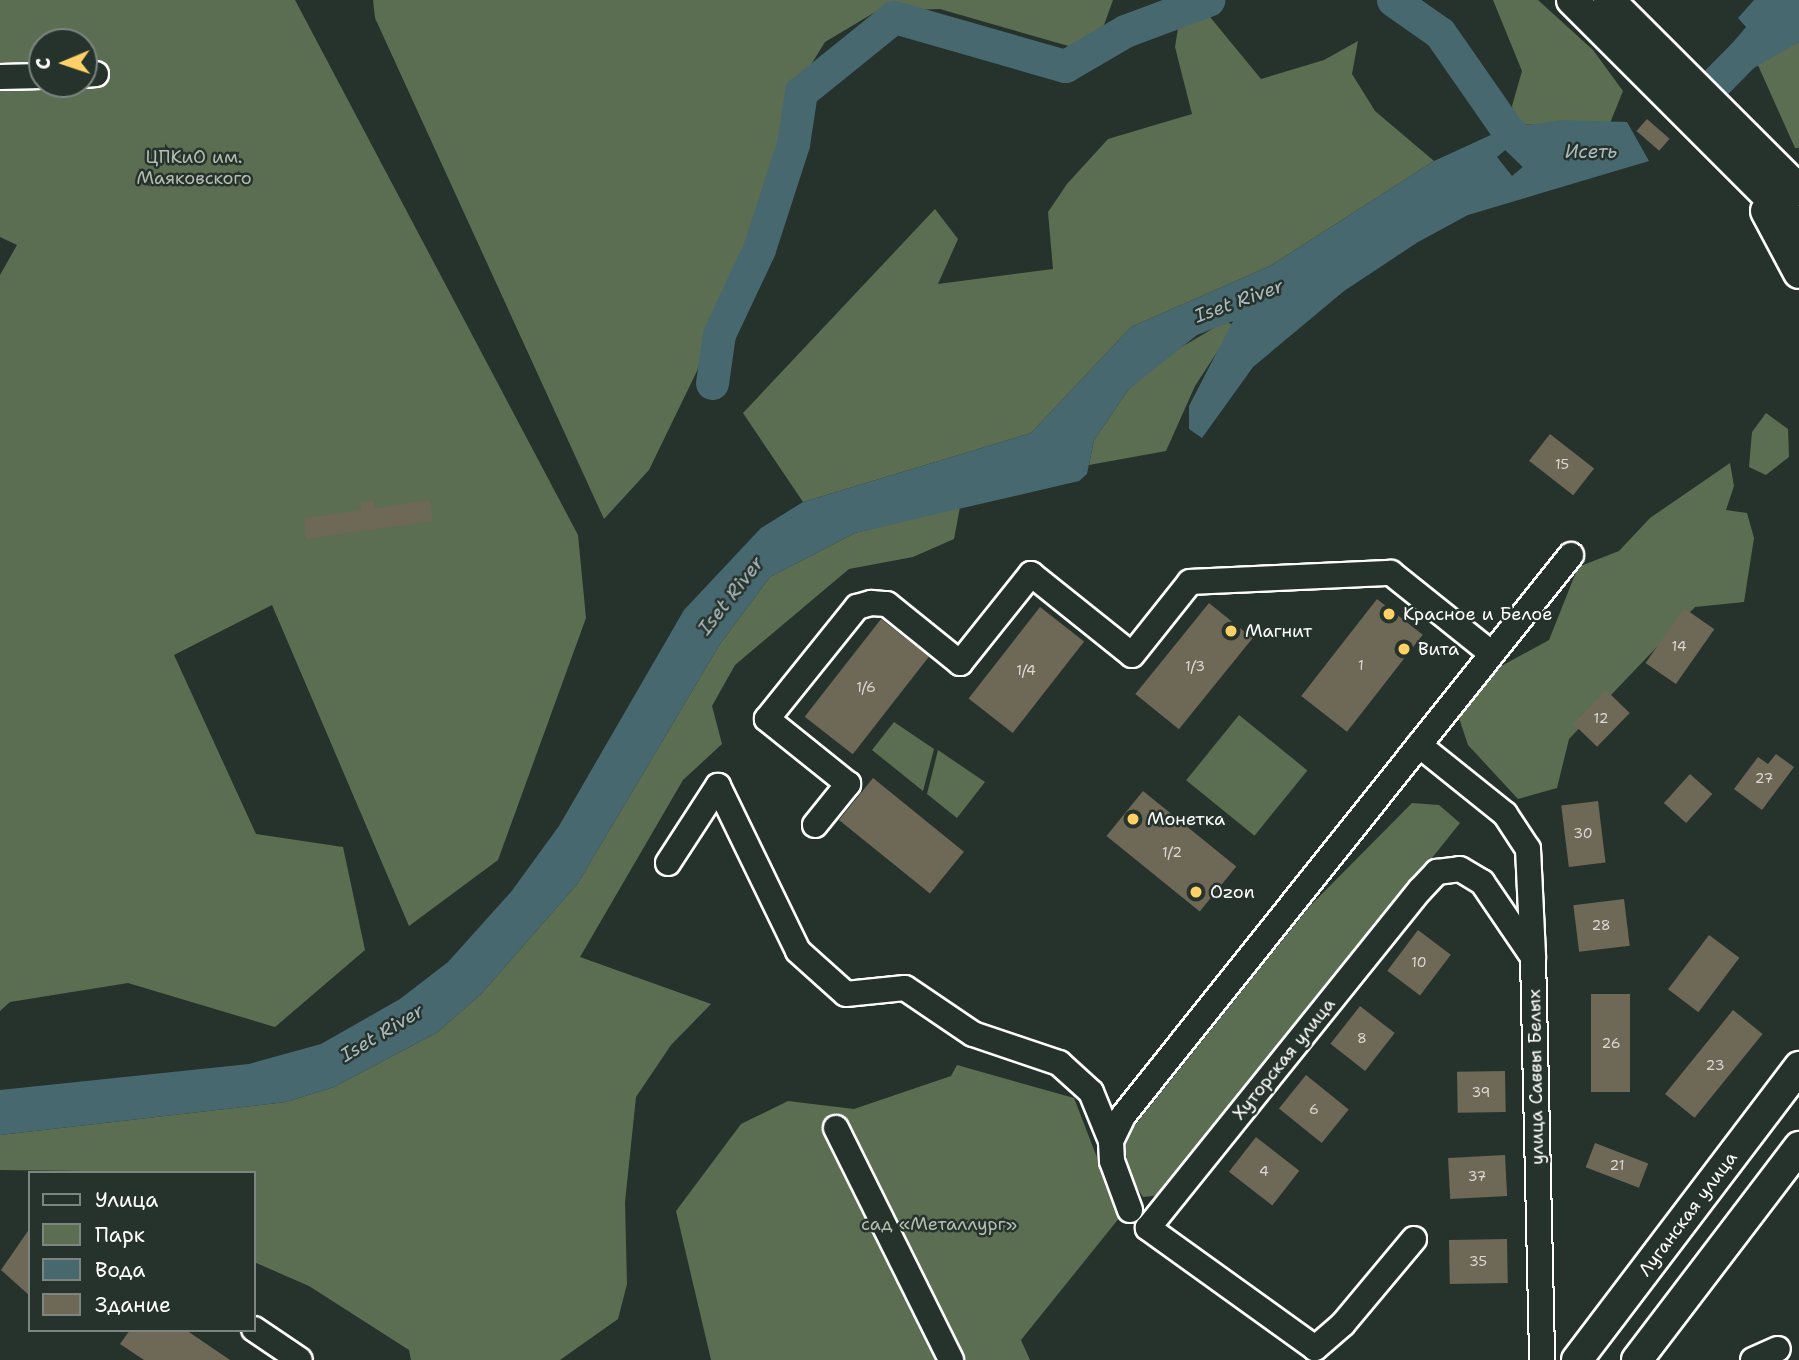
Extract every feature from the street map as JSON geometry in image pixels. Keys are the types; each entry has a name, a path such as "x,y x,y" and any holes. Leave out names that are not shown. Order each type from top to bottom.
{"main road":[{"path":"1572,0 1648,59 1799,190"},
{"path":"1609,0 1648,59 1773,221 1799,273"},
{"path":"1759,153 1799,171"},
{"path":"1730,163 1799,227"},
{"name":"Луганская улица","path":"1577,1360 1798,1068"},
{"path":"1637,1360 1799,1147"},
{"path":"1743,1222 1799,1179"}],"street":[{"path":"0,77 28,76"},
{"path":"1111,1141 1123,1116 1571,555"},
{"path":"814,825 848,784 767,719 857,607 871,603 887,604 960,663 1031,574 1132,655 1190,582 1391,573 1492,654"},
{"name":"улица Саввы Белых","path":"1419,745 1505,814 1528,849 1542,1360"},
{"path":"668,863 718,786 798,951 846,994 905,988 973,1034 1059,1063 1091,1092 1111,1141 1130,1210"},
{"name":"Хуторская улица","path":"1310,1354 1148,1228 1420,890 1437,873 1460,869 1482,882 1533,957"},
{"path":"836,1128 951,1360"},
{"path":"1310,1354 1343,1324 1414,1239"},
{"path":"256,1330 300,1360"},
{"path":"1753,1360 1777,1349"}],"green space":[{"name":"ЦПКиО им. Маяковского","path":"0,0 295,0 578,535 586,618 498,860 409,926 272,605 174,655 256,834 343,847 365,950 275,1027 128,983 10,1002 0,1011 0,275 17,245 0,237"},
{"path":"373,0 1113,0 1104,25 1072,47 940,9 877,11 825,42 783,110 787,178 719,299 697,371 649,470 604,519 375,18"},
{"path":"1493,0 1538,0 1593,50 1623,91 1610,123 1516,125 1512,106 1522,71"},
{"path":"1210,17 1261,79 1324,60 1358,41 1352,74 1375,111 1434,161 1270,266 1131,327 1031,433 803,502 743,413 935,209 958,239 938,284 1053,269 1048,212 1067,184 1108,139 1192,114 1175,47 1179,22"},
{"path":"1799,42 1799,148 1795,148 1757,63"},
{"path":"1226,321 1234,326 1195,386 1166,451 1089,465 1094,440 1128,390 1173,352"},
{"path":"1766,413 1788,429 1789,457 1766,475 1749,467 1752,432"},
{"path":"1730,463 1734,486 1726,510 1747,513 1754,538 1744,602 1695,607 1569,739 1557,788 1518,799 1468,745 1459,718 1483,676 1549,640 1578,567 1619,551 1650,518"},
{"path":"960,507 954,539 913,557 849,569 735,665 712,706 722,744 683,780 580,957 711,1004 671,1045 636,1097 625,1202 627,1284 618,1319 560,1360 411,1360 409,1350 309,1286 256,1263 256,1171 0,1170 0,1135 286,1102 334,1087 438,1032 482,993 578,883 720,644 770,577 855,533"},
{"path":"1239,715 1307,770 1255,836 1186,780"},
{"path":"894,722 934,749 923,791 872,750"},
{"path":"938,750 985,782 957,818 927,794"},
{"path":"1412,803 1439,805 1460,823 1162,1195 1143,1197 1129,1175 1124,1139 1309,907"},
{"name":"сад «Металлург»","path":"957,1065 1074,1098 1120,1217 1021,1340 1030,1360 711,1360 676,1211 741,1124 788,1101 854,1109 951,1076"}],"water":[{"path":"1754,0 1799,0 1799,42 1733,80 1720,79 1716,63 1746,27 1738,18"},
{"name":"Исеть","path":"1561,120 1627,122 1649,161 1468,215 1418,242 1344,291 1253,367 1202,438 1189,429 1189,406 1233,321 1197,335 1128,390 1094,440 1087,474 1079,481 855,533 770,577 720,644 578,883 482,993 438,1032 334,1087 286,1102 0,1135 0,1090 249,1064 321,1044 400,999 448,962 511,892 559,826 684,610 761,528 803,502 1031,433 1131,327 1270,266 1434,161 1506,128","holes":["1510,146 1530,161 1512,176 1497,157"]}],"building":[{"path":"1647,119 1670,139 1659,151 1637,131"},
{"path":"1550,434 1594,468 1573,495 1529,461"},
{"path":"430,500 433,521 306,539 304,518 361,510 360,502 374,501 375,508"},
{"path":"1377,599 1423,635 1347,732 1301,696"},
{"path":"1209,603 1253,638 1179,729 1135,694"},
{"path":"1040,607 1084,641 1013,733 969,698"},
{"path":"1684,608 1714,629 1676,684 1646,663"},
{"path":"881,619 929,657 853,754 805,717"},
{"path":"1606,690 1630,713 1597,747 1573,724"},
{"path":"1776,754 1794,767 1762,810 1734,789 1758,757 1768,764"},
{"path":"1690,774 1712,794 1686,823 1664,803"},
{"path":"873,778 964,852 930,894 839,820"},
{"path":"1143,791 1236,867 1200,912 1106,836"},
{"path":"1598,801 1606,863 1569,867 1561,806"},
{"path":"1624,899 1630,946 1579,952 1573,905"},
{"path":"1418,930 1451,955 1420,995 1387,971"},
{"path":"1709,935 1739,958 1698,1012 1668,989"},
{"path":"1591,994 1630,994 1630,1092 1591,1092"},
{"path":"1360,1006 1395,1033 1365,1071 1330,1044"},
{"path":"1733,1010 1763,1034 1695,1118 1665,1094"},
{"path":"1505,1071 1506,1112 1458,1113 1457,1072"},
{"path":"1306,1075 1349,1110 1322,1143 1279,1108"},
{"path":"1256,1137 1299,1171 1272,1206 1229,1172"},
{"path":"1595,1143 1648,1163 1639,1188 1586,1167"},
{"path":"1505,1155 1507,1196 1450,1199 1448,1158"},
{"path":"28,1231 28,1294 1,1270"},
{"path":"1507,1239 1508,1283 1450,1284 1449,1240"},
{"path":"129,1332 189,1332 230,1360 144,1360 120,1344"}],"waterway":[{"path":"712,383 719,334 759,249 793,144 801,92 894,17 1065,66 1125,31 1208,0"},
{"path":"1393,0 1440,33 1506,128 1538,159"},
{"name":"Iset River","path":"1717,81 1797,0"}],"place":[{"name":"Красное и Белое","path":"1389,614"},
{"name":"Магнит","path":"1231,631"},
{"name":"Вита","path":"1404,649"},
{"name":"Монетка","path":"1133,819"},
{"name":"Ozon","path":"1196,892"}]}
